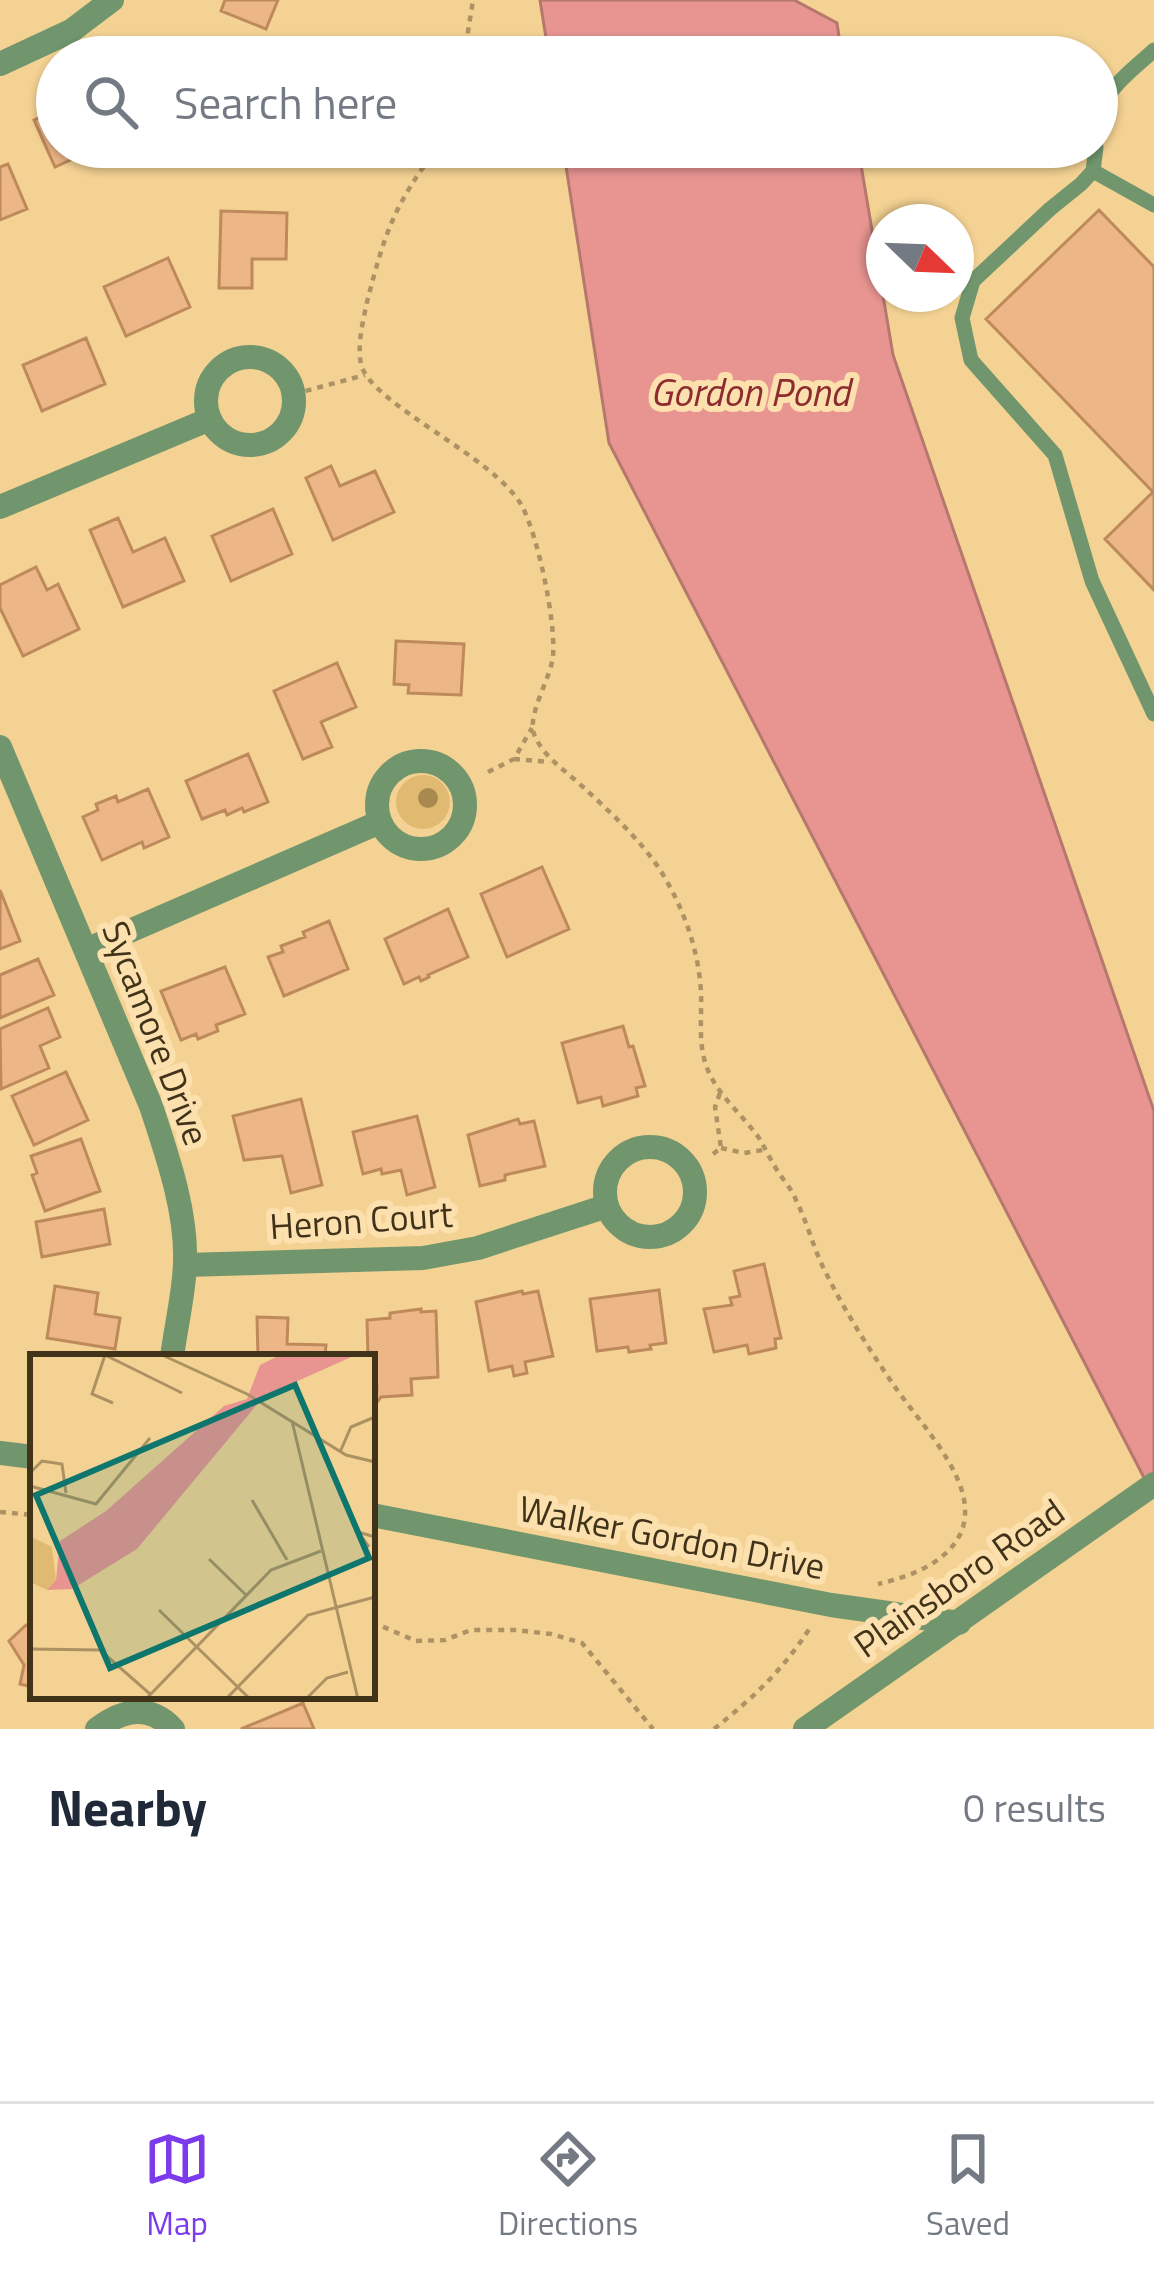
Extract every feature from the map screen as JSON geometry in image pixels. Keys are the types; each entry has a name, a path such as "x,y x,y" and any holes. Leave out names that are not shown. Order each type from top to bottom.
{"street":[{"path":"60,36 112,0"},
{"path":"0,64 36,47"},
{"path":"250,356 275,364 287,376 294,394 287,426 267,442 249,445 232,442 218,432 206,400 209,383 219,369 233,359 250,356"},
{"path":"0,507 210,419"},
{"name":"Sycamore Drive","path":"0,747 152,1106 165,1148 182,1226 185,1265 172,1354"},
{"path":"86,950 380,822"},
{"name":"Heron Court","path":"185,1265 423,1258 478,1248 607,1206"},
{"path":"0,1453 30,1457"},
{"name":"Plainsboro Road","path":"806,1729 1149,1488"},
{"name":"Walker Gordon Drive","path":"375,1517 831,1605 959,1623"},
{"path":"97,1729 122,1714 138,1711 154,1714 173,1729"}],"lane":[{"path":"1118,84 1154,50"},
{"path":"1093,168 973,281 962,318 971,360 1055,455 1092,581 1154,715"},
{"path":"1093,171 1154,205"}],"path":[{"path":"467,36 473,0"},
{"path":"422,168 381,244 359,356 365,375 379,391 484,466 525,512 542,569 553,639 551,665 532,728 514,759"},
{"path":"294,394 365,375"},
{"path":"532,728 542,749 635,839 668,884 697,958 703,1053 711,1076 796,1198 827,1276 864,1340 954,1472 966,1512 950,1549 923,1570 850,1591 831,1605 772,1679 714,1729"},
{"path":"488,772 514,759 555,762"},
{"path":"721,1090 715,1107 721,1148"},
{"path":"713,1154 721,1148 744,1153 765,1150"},
{"path":"0,1512 30,1514"},
{"path":"375,1623 416,1641 445,1640 471,1630 515,1630 582,1643 652,1729"}],"shaded area":[{"path":"423,775 442,783 450,802 442,821 423,829 404,821 396,802 404,783"}],"water":[{"path":"540,0 794,0 837,23 839,36 546,36"},
{"name":"Gordon Pond","path":"566,168 862,168 868,204 866,312 886,312 893,355 1154,1111 1154,1497 609,443"}],"building":[{"path":"225,0 278,0 266,29 221,11"},
{"path":"8,164 27,209 0,220 0,167"},
{"path":"1099,210 1154,267 1154,590 1105,539 1153,492 986,319"},
{"path":"221,211 287,213 286,259 252,259 252,288 219,288"},
{"path":"168,258 190,307 126,336 104,287"},
{"path":"86,338 105,384 42,411 23,365"},
{"path":"331,466 340,486 375,471 394,512 333,540 306,478"},
{"path":"273,509 292,554 231,581 212,536"},
{"path":"118,518 133,552 165,538 184,581 123,607 90,530"},
{"path":"36,567 47,590 58,584 79,629 23,656 0,608 0,585"},
{"path":"396,641 464,644 461,695 408,693 409,685 394,684"},
{"path":"337,663 356,707 321,722 332,747 303,759 274,691"},
{"path":"248,754 268,802 244,812 242,808 227,815 225,810 202,819 186,781"},
{"path":"148,789 169,837 144,848 142,842 102,860 83,817 98,810 96,804 116,796 118,802"},
{"path":"542,867 569,929 507,957 481,894"},
{"path":"0,890 20,941 0,949"},
{"path":"448,909 468,957 421,981 419,977 404,984 385,939"},
{"path":"329,921 348,969 284,996 268,957 305,937 303,932"},
{"path":"38,959 54,995 0,1018 0,975"},
{"path":"225,967 245,1014 216,1025 218,1031 181,1040 161,991"},
{"path":"48,1008 60,1037 40,1046 49,1068 1,1089 0,1029"},
{"path":"623,1026 645,1086 636,1088 638,1096 603,1106 601,1097 578,1103 562,1043"},
{"path":"66,1072 88,1120 34,1145 12,1096"},
{"path":"301,1099 322,1185 291,1193 282,1156 244,1160 233,1116"},
{"path":"417,1116 435,1187 407,1195 401,1170 363,1174 353,1132"},
{"path":"518,1119 520,1124 534,1121 545,1166 480,1186 468,1135"},
{"path":"81,1139 100,1191 45,1211 32,1175 37,1173 31,1156"},
{"path":"104,1209 110,1244 42,1257 36,1222"},
{"path":"764,1264 781,1338 775,1339 776,1348 749,1354 747,1345 714,1352 704,1309 732,1305 730,1298 740,1296 734,1271"},
{"path":"55,1286 98,1293 95,1314 120,1318 115,1349 47,1338"},
{"path":"659,1290 666,1343 629,1352 628,1347 597,1351 590,1299"},
{"path":"538,1291 553,1356 525,1362 527,1373 514,1376 512,1366 489,1371 476,1302"},
{"path":"436,1311 438,1377 411,1379 412,1395 378,1401 375,1354 368,1354 367,1320 390,1318 390,1313"},
{"path":"257,1317 288,1318 287,1344 326,1345 325,1354 258,1354"},
{"path":"30,1626 30,1686 20,1684 24,1665 9,1641"},
{"path":"303,1703 314,1729 241,1729"}]}
